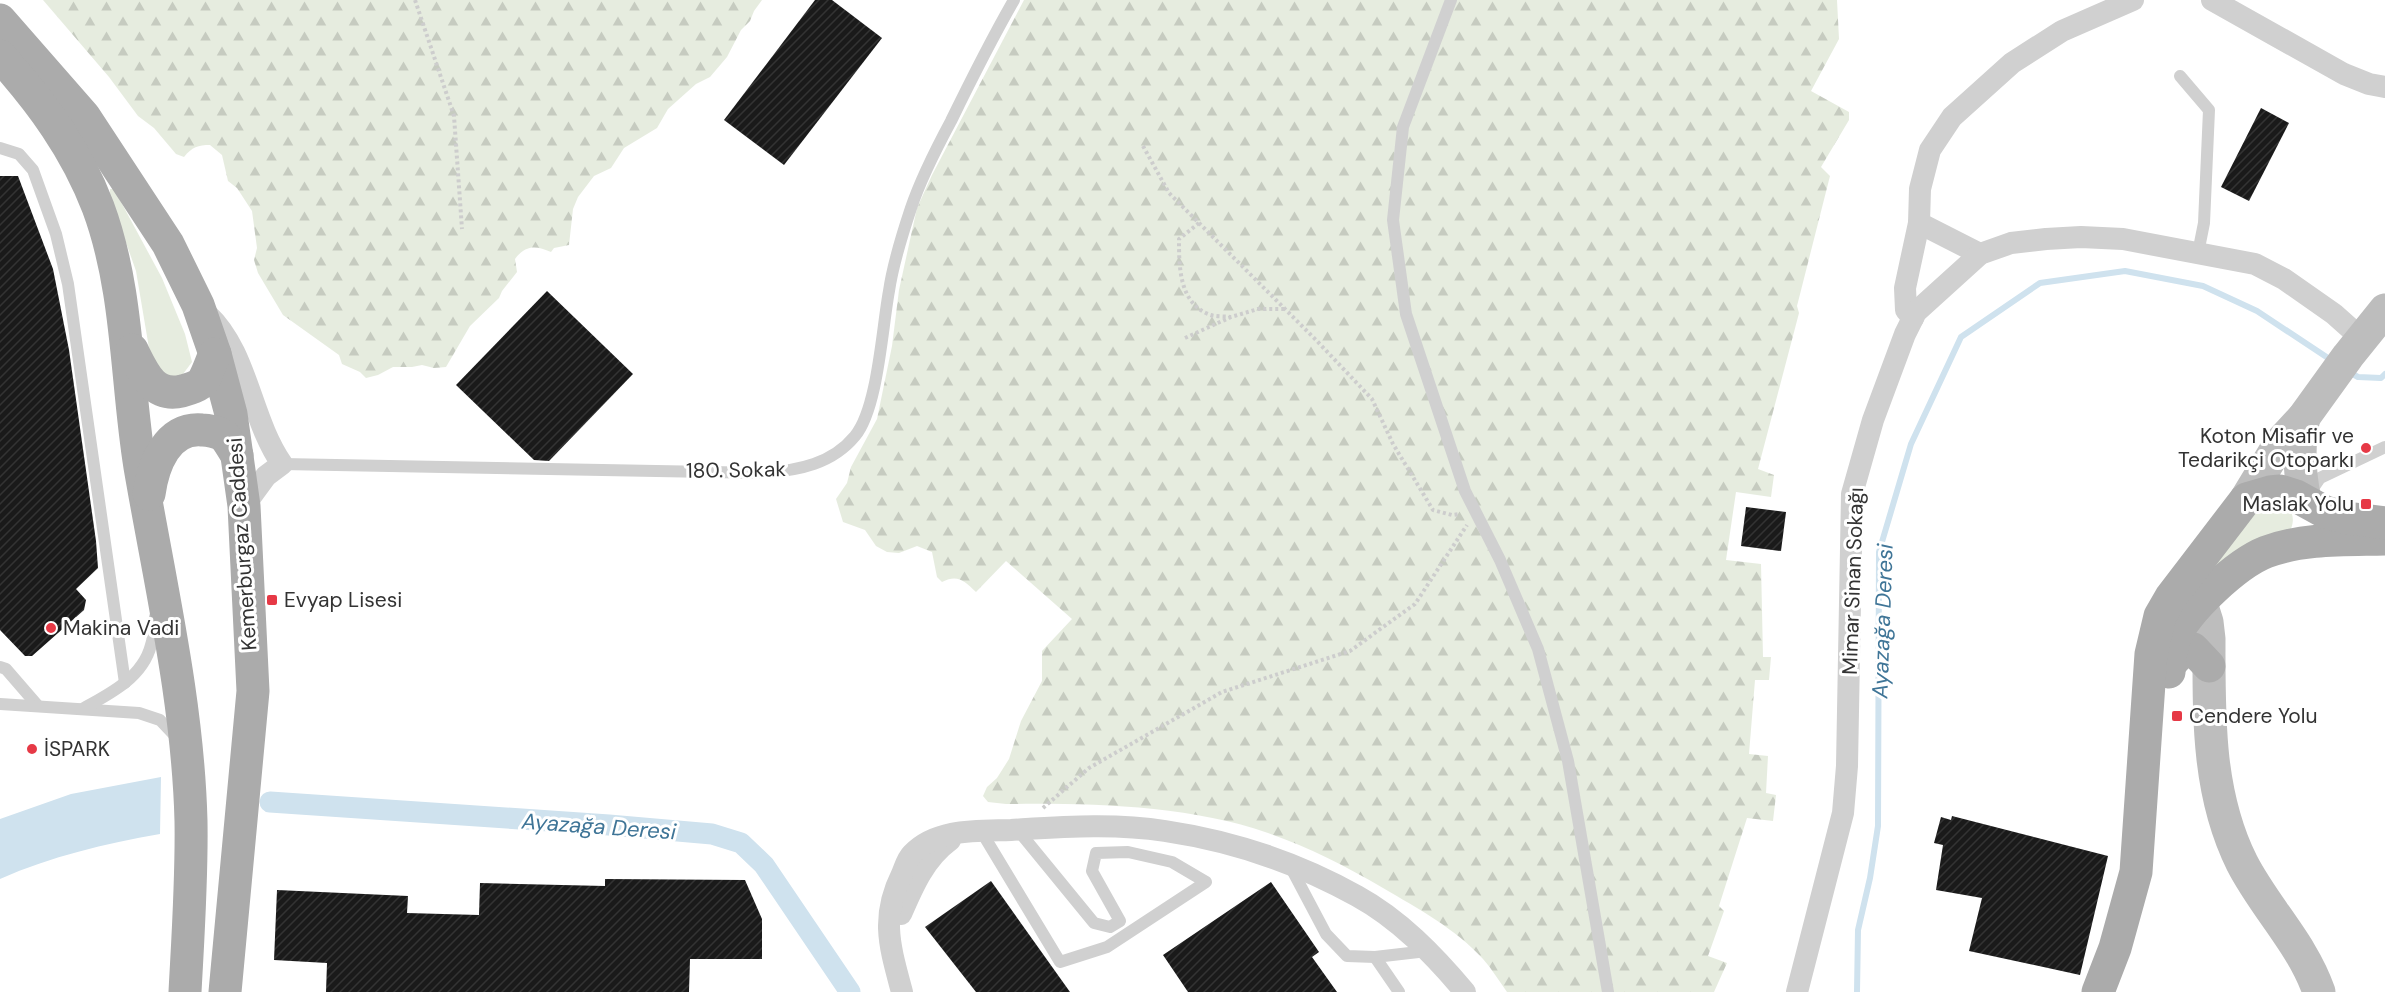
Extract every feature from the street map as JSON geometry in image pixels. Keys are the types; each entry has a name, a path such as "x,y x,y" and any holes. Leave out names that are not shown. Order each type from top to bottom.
{"main road":[{"name":"Kemerburgaz Caddesi","path":"0,20 84,116 168,244 198,304 215,354 231,414 244,506 253,691 225,992"},
{"path":"0,56 52,117 81,166 111,249 127,341 140,466 175,660 186,755 191,820 183,988"},
{"path":"127,341 146,378 157,389 172,393 191,388 202,382 215,354"},
{"path":"148,502 154,471 162,452 173,439 190,429 209,430 223,436 237,455"},
{"path":"2098,992 2115,948 2136,872 2153,637 2160,616 2191,571 2246,500 2280,491 2305,500 2325,512 2347,518 2385,523"},
{"path":"2287,546 2302,537 2308,526 2311,510 2305,500"},
{"path":"2118,992 2154,877 2160,754 2170,664 2174,640 2183,624 2225,578 2264,553 2287,546 2314,542 2385,540"},
{"path":"2191,571 2190,588 2201,603"},
{"path":"2170,664 2183,650 2193,649 2209,666"}],"street":[{"path":"1913,318 1906,310 1905,288 1919,223 1920,189 1930,150 1952,117 2012,63 2054,36 2133,0"},
{"path":"2212,0 2344,74 2369,84 2385,87"},
{"path":"1919,223 1949,241 1980,254"},
{"name":"Mimar Sinan Sokağı","path":"1797,992 1843,813 1847,766 1852,494 1873,420 1916,312 1980,254 2011,243 2081,237 2123,239 2255,264 2284,279 2334,314 2355,347"},
{"path":"198,304 217,323 231,343 262,429 282,464 266,476 244,506"},
{"path":"2246,500 2280,443 2304,417 2385,310"},
{"path":"2304,417 2300,452 2305,500"},
{"path":"2209,666 2220,606 2227,587 2240,568"},
{"path":"2201,603 2207,622 2213,763 2217,795 2226,825 2243,863 2299,948 2319,992"},
{"path":"902,992 890,938 888,920 891,898 910,856 923,844 938,837 971,832 1108,826 1164,830 1260,853 1358,896 1392,919 1427,951 1465,992"},
{"path":"912,992 901,952 899,929 901,914 912,888 933,854 971,832"}],"lane":[{"name":"180. Sokak","path":"282,464 765,473 794,470 821,462 841,450 856,435 865,418 881,345 889,289 912,205 925,172 1014,0"},
{"path":"1450,0 1403,127 1393,220 1406,314 1465,491 1500,560 1541,660 1568,761 1608,992"},
{"path":"2180,76 2209,110 2204,223 2198,253"},
{"path":"0,148 19,154 33,170 56,234 68,284 125,683"},
{"path":"2305,500 2320,478 2385,447"},
{"path":"83,708 125,683 135,673 151,647 160,586"},
{"path":"0,667 6,669 38,706"},
{"path":"0,704 139,713 160,720 176,736 186,755"},
{"path":"971,832 1060,962 1107,947 1206,882 1172,862 1128,852 1096,853 1092,871 1120,921 1110,927 1094,923 1017,829"},
{"path":"1290,865 1326,934 1347,956 1375,957 1427,951"},
{"path":"1375,957 1399,992"}],"path":[{"path":"415,0 454,116 462,229"},
{"path":"1143,147 1169,193 1286,309 1372,399 1393,444 1433,510 1452,515 1475,511"},
{"path":"1199,223 1179,239 1179,268 1188,300 1208,315 1231,317"},
{"path":"1185,338 1231,317 1258,309 1286,309"},
{"path":"1017,829 1089,768 1222,692 1350,651 1415,604 1475,511"}],"green space":[{"path":"43,0 762,0 750,21 741,30 727,57 710,77 696,84 668,109 657,128 624,148 611,168 594,176 578,197 573,209 569,245 554,248 551,252 531,248 519,254 515,259 517,272 499,298 470,326 446,367 434,368 422,365 393,367 366,378 360,372 342,364 339,355 283,315 258,273 254,260 257,248 252,211 237,188 228,181 222,155 210,145 196,147 184,157 176,154 154,128 138,116 109,77"},
{"path":"1024,0 1837,0 1839,39 1811,91 1849,112 1849,120 1821,167 1830,176 1797,306 1799,313 1758,469 1774,475 1771,497 1736,492 1726,560 1761,564 1763,657 1771,657 1769,680 1755,680 1749,754 1768,756 1766,793 1776,795 1773,821 1747,818 1719,906 1724,911 1708,956 1727,963 1714,992 1507,992 1472,948 1436,920 1355,872 1283,838 1237,824 1172,811 1104,805 1006,804 988,802 983,796 987,787 997,778 1009,759 1021,721 1042,681 1042,651 1072,619 1006,561 976,592 957,579 942,582 937,577 932,552 917,546 899,553 887,552 876,546 865,530 843,522 836,499 847,483 851,467 877,419 892,346 899,290 917,208"},
{"path":"110,189 114,189 162,278 185,334 192,362 183,374 169,378 151,360 136,271 110,197"},
{"path":"2261,503 2287,503 2293,522 2291,529 2215,579 2204,566"}],"water":[{"path":"161,777 160,834 78,852 0,879 0,819 71,794"}],"building":[{"path":"815,0 832,0 882,38 784,165 724,120"},
{"path":"2261,108 2289,123 2249,201 2221,187"},
{"path":"0,176 18,176 53,269 69,350 98,568 76,589 86,600 84,610 32,656 25,656 0,630"},
{"path":"547,291 633,374 549,461 534,460 456,385"},
{"path":"1746,507 1786,512 1781,551 1741,546"},
{"path":"1952,816 2108,856 2080,975 1969,951 1982,898 1936,890 1943,845 1934,843 1941,817 1951,820"},
{"path":"605,879 745,880 762,919 762,959 690,959 689,992 326,992 327,963 274,960 277,890 408,896 407,913 479,915 480,883 605,886"},
{"path":"991,881 1070,992 976,992 925,927"},
{"path":"1271,882 1319,952 1312,957 1337,992 1188,992 1163,955"}],"waterway":[{"name":"Ayazağa Deresi","path":"1857,992 1858,930 1870,878 1878,826 1879,552 1911,444 1961,337 2040,283 2125,271 2203,286 2257,311 2331,360"},
{"name":"Ayazağa Deresi","path":"2347,371 2358,377 2381,378 2385,374"},
{"name":"Ayazağa Deresi","path":"270,802 609,825 712,834 741,843 764,865 850,992"}],"place":[{"name":"Koton Misafir ve Tedarikçi Otoparkı","path":"2366,448"},
{"name":"Maslak Yolu","path":"2366,504"},
{"name":"Evyap Lisesi","path":"272,600"},
{"name":"Makina Vadi","path":"51,628"},
{"name":"Cendere Yolu","path":"2177,716"},
{"name":"İSPARK","path":"32,749"}]}
